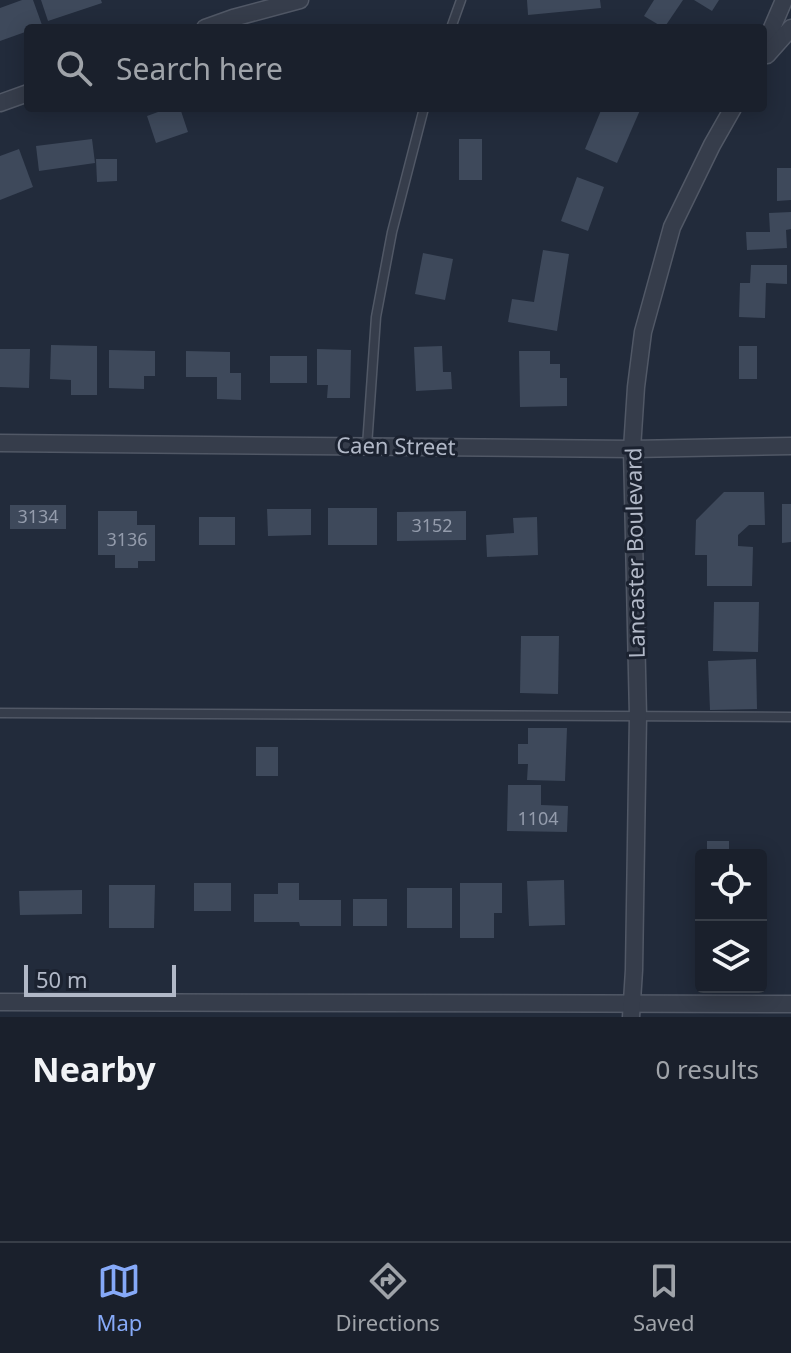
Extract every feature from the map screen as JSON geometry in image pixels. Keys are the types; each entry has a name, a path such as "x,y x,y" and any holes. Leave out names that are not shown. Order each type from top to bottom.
{"street":[{"path":"216,24 300,0"},
{"path":"767,40 784,0"},
{"path":"767,55 791,28"},
{"path":"0,103 24,94"},
{"name":"Lancaster Boulevard","path":"632,1011 638,716 632,449 636,387 643,332 672,227 731,112"},
{"name":"Caen Street","path":"0,443 632,449 791,446"},
{"path":"0,1002 632,1011 791,1004"}],"lane":[{"path":"452,24 461,0"},
{"path":"367,446 376,317 392,232 423,112"},
{"path":"0,713 791,717"}],"building":[{"path":"22,0 33,0 42,24 24,24 24,32 0,41 0,8"},
{"path":"41,0 101,0 102,3 48,21"},
{"path":"527,0 600,0 601,8 528,15"},
{"path":"654,0 683,0 667,24 657,24 644,16"},
{"path":"694,0 719,0 712,11"},
{"path":"158,112 181,112 188,132 156,143 147,116"},
{"path":"600,112 639,112 617,163 585,149"},
{"path":"92,139 95,163 39,171 36,146"},
{"path":"459,139 482,139 482,180 459,180"},
{"path":"19,149 33,187 0,200 0,156"},
{"path":"96,159 117,159 117,181 97,182"},
{"path":"777,168 791,168 791,200 777,201"},
{"path":"577,177 604,187 588,231 561,221"},
{"path":"791,212 791,229 786,230 787,248 747,250 746,232 770,232 769,213"},
{"path":"543,250 569,254 557,331 508,322 512,299 534,302"},
{"path":"423,253 453,259 445,300 415,294"},
{"path":"751,265 787,265 787,284 766,283 765,318 739,317 740,283 750,283"},
{"path":"51,345 97,346 97,395 71,395 71,380 50,379"},
{"path":"442,346 443,372 451,372 452,389 416,391 414,347"},
{"path":"739,346 757,346 757,379 739,379"},
{"path":"0,349 30,349 29,388 0,387"},
{"path":"317,349 351,350 350,398 327,398 328,385 317,385"},
{"path":"109,350 155,351 155,376 144,376 144,389 109,388"},
{"path":"186,351 230,352 230,373 241,373 241,400 217,399 217,377 186,377"},
{"path":"519,351 550,351 550,364 560,364 560,378 567,378 567,406 520,407"},
{"path":"270,356 307,356 307,383 270,383"},
{"path":"724,492 764,492 765,525 749,525 738,535 738,546 753,547 752,586 707,586 707,555 695,555 696,520"},
{"path":"782,504 791,504 791,542 782,543"},
{"path":"10,505 66,505 66,529 10,529"},
{"path":"328,508 377,508 377,545 328,545"},
{"path":"267,509 311,509 311,535 268,536"},
{"path":"98,511 137,511 137,525 155,525 155,561 138,561 138,568 115,568 115,555 98,555"},
{"path":"466,511 466,540 397,541 397,512"},
{"path":"199,517 235,517 235,545 199,545"},
{"path":"537,517 538,555 487,557 486,535 514,533 513,518"},
{"path":"714,602 759,602 758,652 713,651"},
{"path":"521,636 559,636 558,694 520,693"},
{"path":"756,659 757,709 710,710 708,661"},
{"path":"528,728 567,728 565,781 527,780 528,764 518,764 518,744 528,744"},
{"path":"256,747 278,747 278,776 256,776"},
{"path":"508,785 541,785 541,805 568,806 567,832 507,831"},
{"path":"707,841 729,841 729,849 707,849"},
{"path":"564,880 565,925 529,926 527,881"},
{"path":"194,883 231,883 231,911 194,911"},
{"path":"278,883 299,883 299,900 341,900 341,926 254,922 254,894 278,894"},
{"path":"460,883 502,883 502,913 494,913 494,938 460,938"},
{"path":"109,885 155,885 154,928 109,928"},
{"path":"407,888 452,888 452,928 407,928"},
{"path":"82,890 82,914 20,915 19,891"},
{"path":"353,899 387,899 387,926 353,926"}]}
